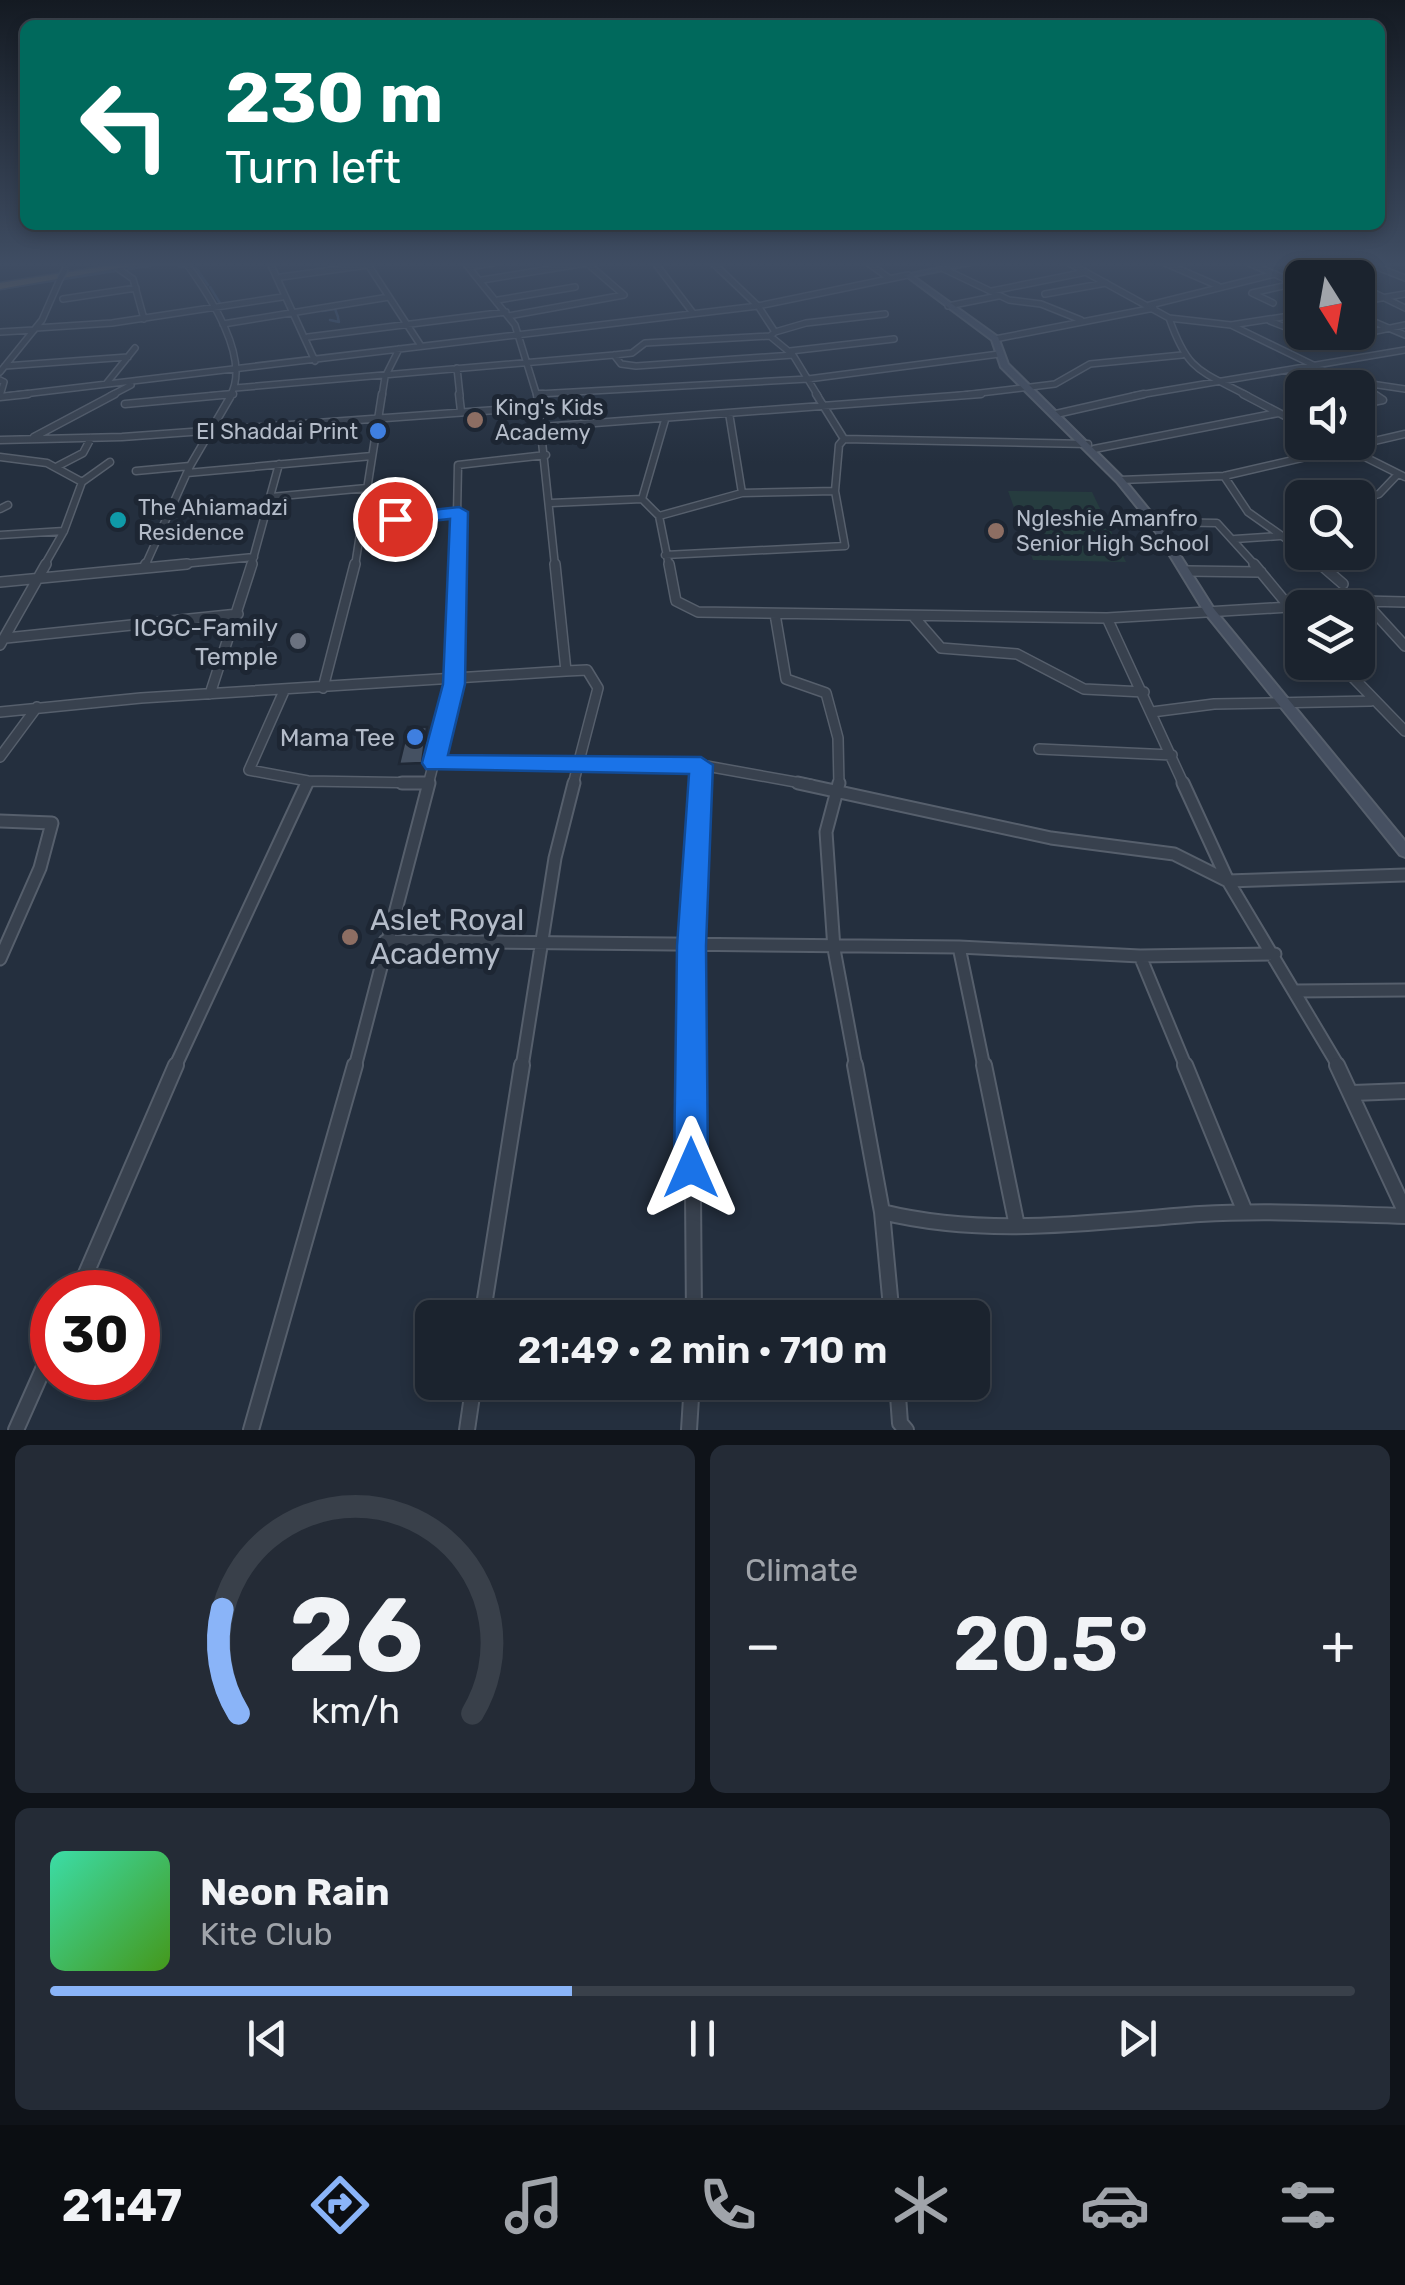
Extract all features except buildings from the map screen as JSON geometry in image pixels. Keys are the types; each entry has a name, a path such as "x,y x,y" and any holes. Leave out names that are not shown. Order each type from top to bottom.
{"street":[{"path":"0,332 26,330"},
{"path":"3,369 34,330"},
{"path":"144,568 188,470 234,391 236,372 225,330"},
{"path":"304,330 315,361"},
{"path":"308,338 358,330"},
{"path":"410,330 420,346"},
{"path":"513,330 537,394 566,671"},
{"path":"0,380 4,386 0,397 236,372 564,330"},
{"path":"770,330 791,353 844,438"},
{"path":"124,404 632,353 645,344 785,330"},
{"path":"983,330 995,338 998,354 1029,389 1092,447 1120,480 1154,522 1210,611 1405,851"},
{"path":"995,338 1034,330"},
{"path":"1173,330 1182,356 1212,382 1285,416"},
{"path":"1242,330 1328,370"},
{"path":"1291,330 1324,342 1380,330"},
{"path":"614,355 621,364 636,366 791,353 894,339"},
{"path":"106,384 135,348"},
{"path":"323,688 350,598 386,377 399,350"},
{"path":"1294,370 1405,350"},
{"path":"537,394 808,378 998,354"},
{"path":"542,427 823,409 1029,389 1055,384 1090,364 1182,356"},
{"path":"3,369 128,357"},
{"path":"457,368 461,412"},
{"path":"1056,414 1285,371"},
{"path":"1375,382 1405,389"},
{"path":"32,438 134,383"},
{"path":"0,440 211,431 538,407"},
{"path":"730,413 742,493"},
{"path":"844,438 1092,447 1278,413"},
{"path":"642,499 665,420"},
{"path":"1375,440 1405,434"},
{"path":"58,466 83,453 91,438"},
{"path":"664,556 846,546 835,491 839,445 844,438"},
{"path":"251,1430 358,1056 454,684 458,465 473,460 546,455"},
{"path":"136,471 372,456"},
{"path":"0,457 58,466 82,482"},
{"path":"1120,480 1224,476 1290,460"},
{"path":"1368,460 1386,470 1403,473"},
{"path":"3,642 64,531 82,482 110,462"},
{"path":"210,694 238,614 279,464"},
{"path":"1375,495 1403,473"},
{"path":"1224,476 1248,512 1285,539"},
{"path":"271,497 366,488"},
{"path":"659,516 742,493 835,491"},
{"path":"551,503 642,499 659,516 669,585 684,606 698,612 1106,618 1285,607"},
{"path":"364,522 459,512"},
{"path":"1154,522 1217,523 1285,602"},
{"path":"0,535 64,531"},
{"path":"1234,539 1280,536"},
{"path":"0,582 254,557"},
{"path":"1326,570 1343,584"},
{"path":"1187,571 1261,572"},
{"path":"1405,602 1364,601 1405,646"},
{"path":"3,642 238,614"},
{"path":"775,614 786,679 826,693 830,703 839,790 826,832 834,949 882,1212 890,1300"},
{"path":"914,616 940,648 1017,654 1084,689 1144,692"},
{"path":"882,1212 940,1224 1017,1226 1245,1212 1405,1214 1353,1094 1276,954 1228,881 1144,692 1106,618"},
{"path":"0,712 210,694 454,684 587,670 598,688 555,858 545,944 485,1300"},
{"path":"1353,680 1404,729"},
{"path":"284,692 249,770 308,781 426,783"},
{"path":"1152,712 1282,702 1371,701"},
{"path":"0,757 36,707"},
{"path":"1039,750 1172,755"},
{"path":"434,763 579,761 701,765 839,790 1051,838 1174,854 1228,881 1405,874"},
{"path":"694,1300 691,946 701,765"},
{"path":"88,1270 197,1017 308,781"},
{"path":"0,821 52,823 40,868 0,959"},
{"path":"385,941 834,949 960,946 1140,956 1276,954"},
{"path":"960,946 1017,1226"},
{"path":"1140,956 1245,1212"},
{"path":"1295,991 1405,990"},
{"path":"1353,1094 1405,1091"},
{"path":"16,1430 30,1398"},
{"path":"467,1430 471,1400"},
{"path":"689,1430 691,1400"},
{"path":"898,1400 900,1422 906,1430"}],"green space":[{"path":"1008,491 1092,492 1126,562 1033,560"}],"place":[{"name":"King's Kids Academy","path":"475,420"},
{"name":"El Shaddai Print","path":"378,431"},
{"name":"The Ahiamadzi Residence","path":"118,520"},
{"name":"Ngleshie Amanfro Senior High School","path":"996,531"},
{"name":"ICGC-Family Temple","path":"298,641"},
{"name":"Mama Tee","path":"415,737"},
{"name":"Aslet Royal Academy","path":"350,937"}],"route":[{"path":"395,519 459,512 454,684 434,763 579,761 701,765 691,946 691,1168"}]}
